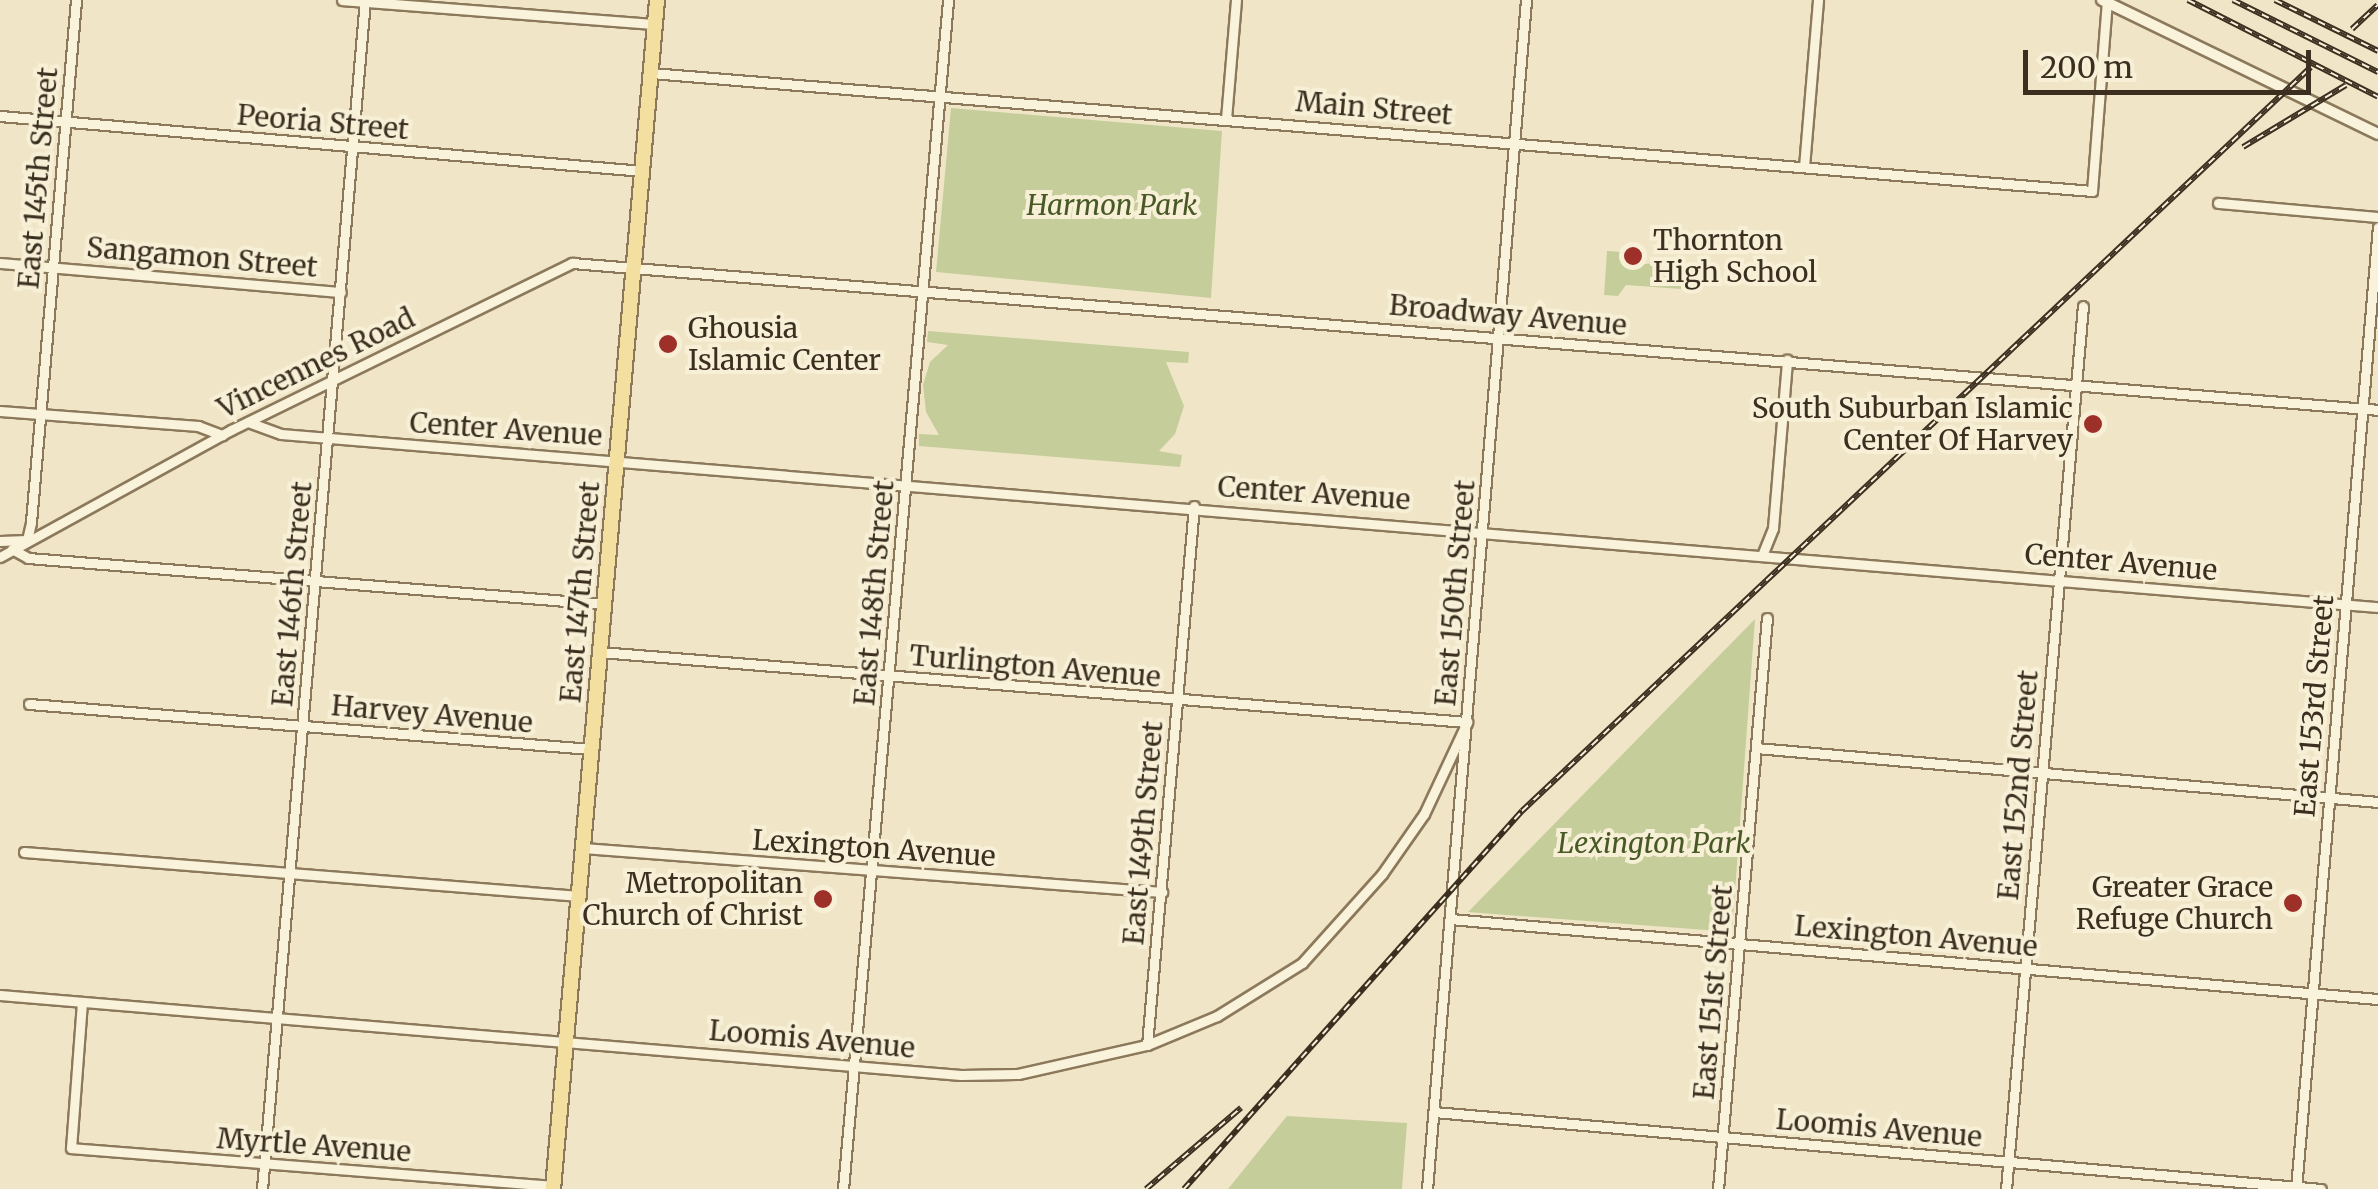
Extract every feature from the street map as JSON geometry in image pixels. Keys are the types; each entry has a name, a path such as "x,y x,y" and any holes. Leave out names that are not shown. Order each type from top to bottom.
{"main road":[{"name":"East 147th Street","path":"553,1188 657,0"}],"street":[{"name":"East 145th Street","path":"28,540 76,0"},
{"path":"342,0 656,24"},
{"name":"East 148th Street","path":"843,1189 948,0"},
{"path":"1226,119 1236,0"},
{"name":"East 150th Street","path":"1427,1189 1526,0"},
{"path":"1804,167 1818,0"},
{"path":"2106,0 2378,134"},
{"name":"Main Street","path":"651,73 2092,191 2106,0"},
{"name":"East 146th Street","path":"262,1189 365,1"},
{"name":"Peoria Street","path":"0,116 643,170"},
{"path":"2218,203 2378,216"},
{"name":"East 153rd Street","path":"2296,1188 2378,227"},
{"name":"Sangamon Street","path":"0,263 340,292"},
{"name":"Vincennes Road","path":"0,556 222,435 561,266 635,266"},
{"name":"Broadway Avenue","path":"635,266 2378,410"},
{"name":"East 152nd Street","path":"2006,1189 2083,306"},
{"path":"1763,553 1772,528 1788,360"},
{"path":"0,410 198,426 222,435"},
{"name":"Center Avenue","path":"248,422 281,434 1484,529 2378,607"},
{"name":"East 149th Street","path":"1147,1045 1194,506"},
{"name":"Vincennes Road","path":"0,541 28,540"},
{"path":"12,549 28,558 604,604"},
{"name":"East 151st Street","path":"1718,1189 1767,618"},
{"name":"Turlington Avenue","path":"600,652 1467,722"},
{"name":"Harvey Avenue","path":"30,704 591,750"},
{"name":"Loomis Avenue","path":"0,995 1018,1074 1147,1045 1217,1016 1302,963 1382,874 1424,814 1467,722"},
{"path":"1756,748 2378,802"},
{"name":"Lexington Avenue","path":"583,848 1162,892"},
{"path":"24,852 578,896"},
{"name":"Lexington Avenue","path":"1450,919 2378,999"},
{"name":"Myrtle Avenue","path":"82,1002 71,1148 553,1188"},
{"name":"Loomis Avenue","path":"1434,1112 2321,1189"}],"green space":[{"name":"Harmon Park","path":"951,108 1222,131 1211,298 936,272"},
{"path":"1607,251 1622,252 1626,265 1663,263 1663,271 1683,271 1681,289 1626,285 1618,296 1604,295"},
{"path":"928,331 1189,352 1188,363 1166,362 1184,406 1175,434 1159,451 1182,455 1180,467 919,446 919,434 939,435 926,412 923,385 930,362 948,345 927,342"},
{"name":"Lexington Park","path":"1755,619 1732,932 1468,912"},
{"path":"1287,1116 1407,1123 1402,1189 1228,1189"}],"railway":[{"path":"2188,0 2378,97"},
{"path":"2233,0 2378,72"},
{"path":"2275,0 2378,51"},
{"path":"2352,29 2378,5"},
{"path":"1184,1189 1522,811 2311,67"},
{"path":"2243,147 2346,85"},
{"path":"1146,1189 1241,1108"}],"place":[{"name":"Thornton High School","path":"1633,256"},
{"name":"Ghousia Islamic Center","path":"668,344"},
{"name":"South Suburban Islamic Center Of Harvey","path":"2093,424"},
{"name":"Metropolitan Church of Christ","path":"823,899"},
{"name":"Greater Grace Refuge Church","path":"2293,903"}]}
